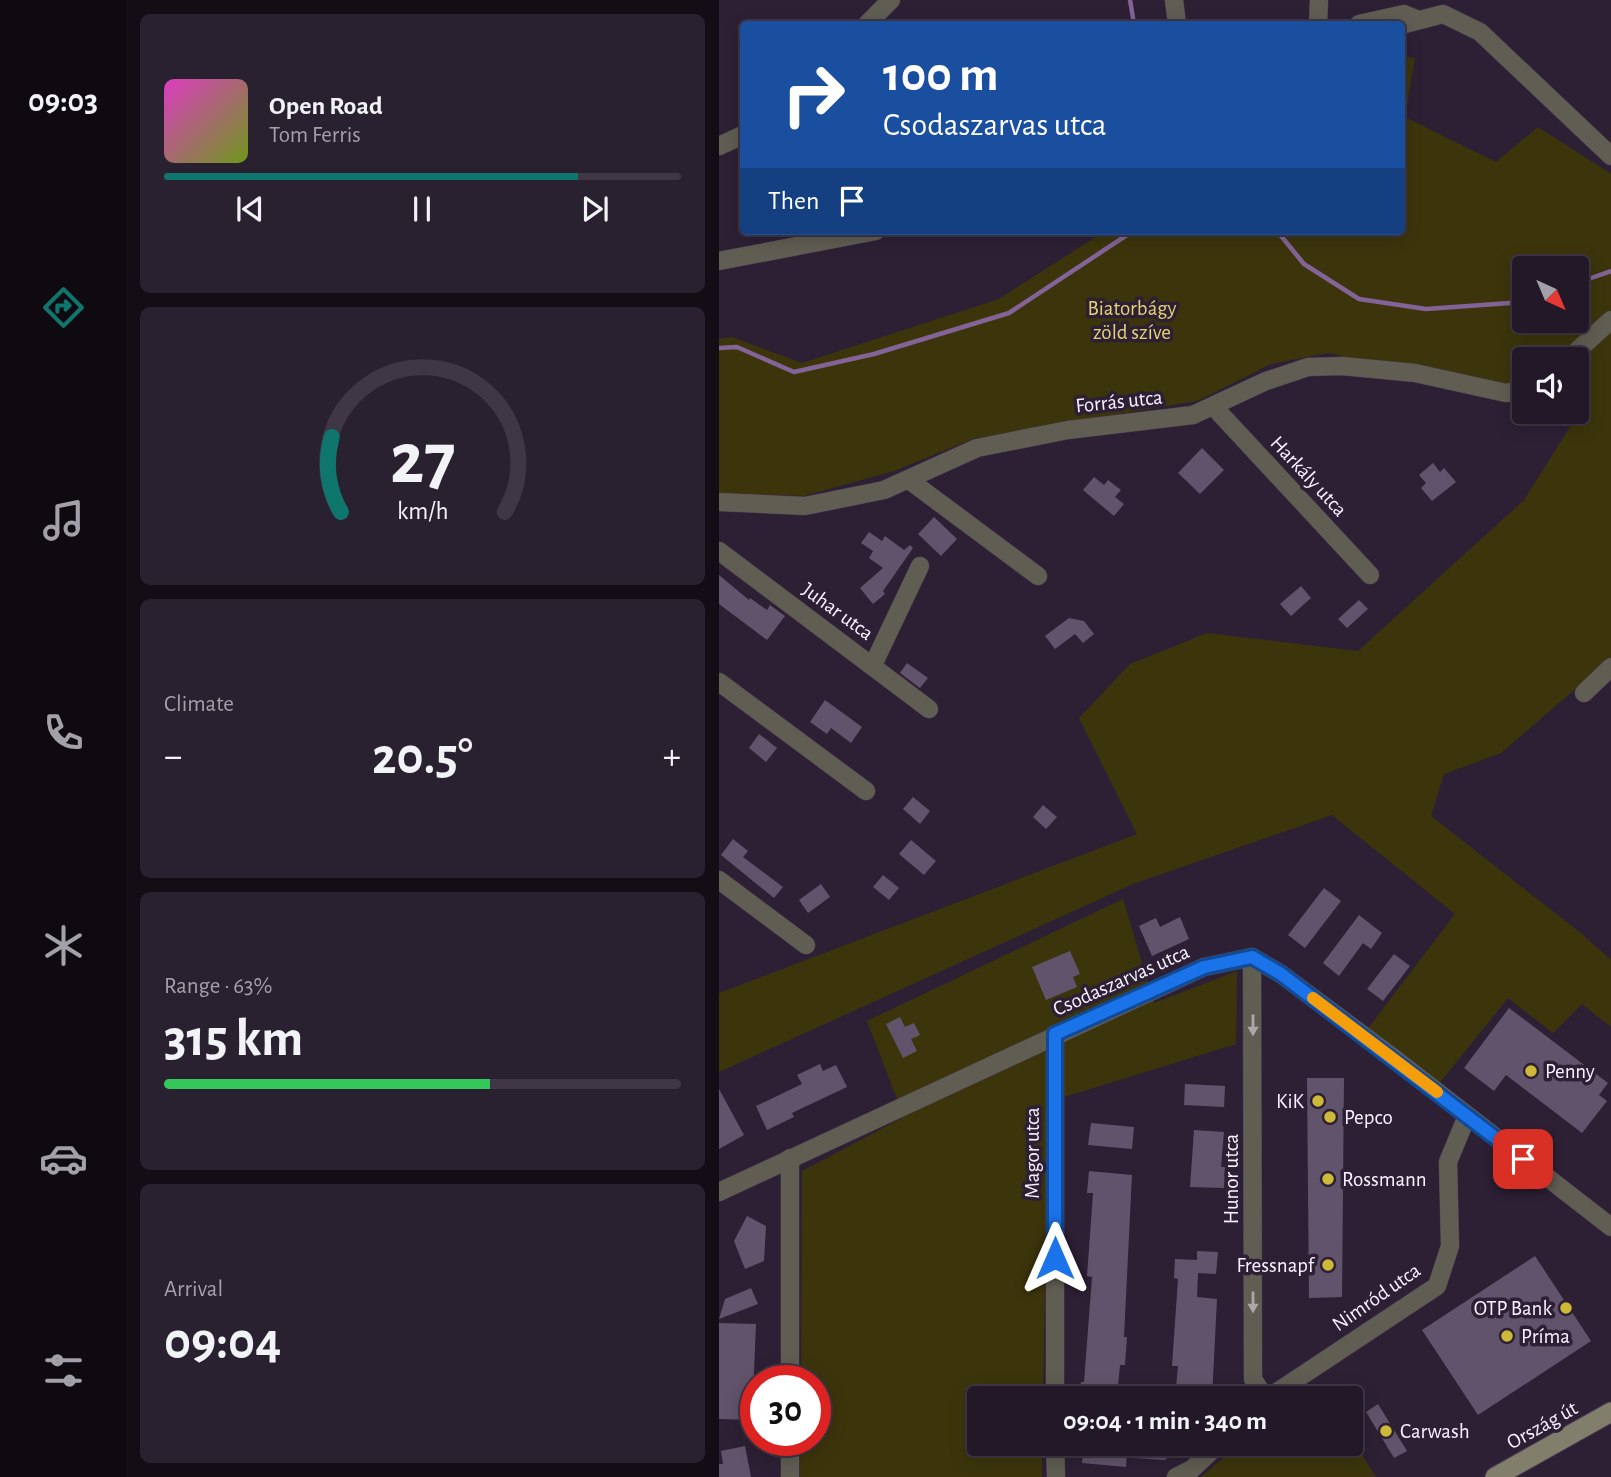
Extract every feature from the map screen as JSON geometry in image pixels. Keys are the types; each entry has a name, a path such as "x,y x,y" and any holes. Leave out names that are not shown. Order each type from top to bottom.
{"main road":[{"name":"Ország út","path":"1495,1477 1611,1412"}],"street":[{"path":"870,21 892,0"},
{"path":"1174,0 1177,21"},
{"path":"1318,21 1319,0"},
{"path":"1405,24 1446,7 1480,32 1611,156"},
{"path":"1372,21 1404,14 1420,20"},
{"path":"1562,109 1576,132 1611,168"},
{"path":"719,146 740,136"},
{"path":"719,261 855,235"},
{"path":"1581,347 1611,320"},
{"name":"Forrás utca","path":"719,502 805,506 885,490 977,448 1068,430 1193,415 1266,381 1308,367 1342,366 1415,373 1506,393 1512,392"},
{"name":"Harkály utca","path":"1214,407 1370,575"},
{"path":"909,481 1038,576"},
{"name":"Juhar utca","path":"719,551 930,709"},
{"path":"873,666 920,566"},
{"path":"1584,693 1611,667"},
{"path":"719,682 866,791"},
{"path":"719,880 806,945"},
{"path":"1252,957 1291,982 1611,1227"},
{"name":"Csodaszarvas utca","path":"719,1192 1204,967 1252,957"},
{"name":"Hunor utca","path":"1252,957 1253,1379 1258,1386"},
{"name":"Magor utca","path":"1055,1034 1055,1386"},
{"name":"Nimród utca","path":"1285,1386 1437,1286 1450,1246 1448,1162 1467,1116"},
{"path":"790,1157 790,1365"},
{"path":"790,1456 790,1477"},
{"path":"1056,1456 1056,1477"},
{"path":"1176,1477 1192,1469 1206,1456"}],"green space":[{"path":"1405,57 1415,58 1405,117"},
{"name":"Biatorbágy zöld szíve","path":"1405,117 1496,162 1538,127 1611,174 1611,658 1501,753 1444,774 1431,816 1582,934 1611,960 1611,1027 1582,1004 1553,1033 1508,998 1429,1096 1357,1043 1455,914 1332,815 1133,884 719,1072 719,993 1137,834 1079,718 1130,664 1207,633 1358,651 1524,500 1570,427 1563,424 1589,424 1589,347 1512,347 1512,403 1458,381 1328,353 1271,364 1197,401 975,438 894,471 804,496 719,493 719,339 732,337 802,363 999,299 1099,235 1405,235"},
{"path":"1123,899 1154,1003 1237,971 1236,1044 1048,1102 1043,1386 967,1386 967,1456 1042,1456 1042,1477 800,1477 800,1456 831,1456 831,1365 801,1365 802,1171 904,1117 867,1021"},
{"path":"1225,1456 1363,1456 1376,1477 1201,1477"}],"building":[{"path":"1202,448 1224,470 1200,494 1178,473"},
{"path":"1433,463 1440,472 1444,468 1456,482 1432,501 1421,488 1426,483 1419,475"},
{"path":"1094,477 1104,485 1108,480 1121,490 1115,497 1124,504 1114,516 1083,490"},
{"path":"934,517 957,539 941,556 918,534"},
{"path":"869,532 882,541 885,536 904,550 910,545 913,548 883,591 885,594 873,604 860,588 883,568 869,558 873,551 861,543"},
{"path":"719,575 749,600 750,598 767,610 770,605 785,616 767,640 719,604"},
{"path":"1301,586 1311,598 1291,616 1280,604"},
{"path":"1359,600 1368,609 1347,628 1338,619"},
{"path":"1069,618 1084,621 1094,634 1083,643 1075,634 1055,649 1045,636"},
{"path":"907,663 928,678 920,688 900,673"},
{"path":"825,700 862,727 851,743 831,728 827,734 810,722"},
{"path":"759,734 777,748 766,762 749,748"},
{"path":"913,797 930,811 920,824 903,809"},
{"path":"1043,805 1057,817 1046,829 1033,817"},
{"path":"733,839 748,851 743,857 783,887 774,898 721,855"},
{"path":"911,840 936,861 924,875 899,854"},
{"path":"883,875 899,888 889,900 873,887"},
{"path":"821,884 830,897 808,913 799,900"},
{"path":"1324,888 1341,901 1305,948 1288,935"},
{"path":"1359,915 1382,933 1371,949 1363,943 1339,976 1323,963"},
{"path":"1180,917 1189,939 1152,956 1139,926 1156,918 1160,927"},
{"path":"1070,951 1080,974 1073,977 1077,987 1046,1000 1032,967"},
{"path":"1394,954 1410,966 1383,1001 1367,989"},
{"name":"Penny","path":"1509,1008 1608,1083 1599,1095 1607,1101 1582,1133 1506,1075 1494,1091 1464,1068"},
{"path":"900,1017 905,1027 914,1023 920,1035 911,1039 917,1051 903,1058 886,1024"},
{"path":"820,1064 823,1071 836,1065 847,1087 792,1113 794,1117 767,1130 756,1106 802,1084 797,1075"},
{"path":"1307,1078 1344,1078 1342,1297 1309,1298"},
{"path":"1185,1084 1225,1086 1224,1107 1184,1105"},
{"path":"719,1089 744,1135 719,1149"},
{"path":"1091,1123 1134,1127 1132,1149 1088,1145"},
{"path":"1194,1130 1224,1132 1221,1167 1225,1167 1224,1188 1190,1187"},
{"path":"1089,1171 1132,1175 1124,1337 1127,1337 1125,1365 1120,1365 1118,1386 1080,1386 1081,1382 1084,1382 1092,1277 1087,1276 1093,1193 1087,1193"},
{"path":"747,1216 766,1226 764,1261 745,1269 734,1241"},
{"path":"1197,1251 1218,1252 1216,1274 1198,1273 1197,1297 1217,1299 1213,1386 1176,1386 1178,1366 1172,1366 1178,1279 1174,1278 1175,1259 1197,1260"},
{"name":"Príma","path":"1535,1256 1591,1341 1478,1415 1422,1330"},
{"path":"751,1288 758,1304 719,1319 725,1299"},
{"path":"719,1323 756,1324 754,1365 740,1365 740,1420 719,1419"},
{"name":"Carwash","path":"1378,1404 1407,1451 1394,1458 1366,1412"},
{"path":"740,1447 740,1456 747,1456 751,1477 719,1477 719,1464 723,1464 721,1451"},
{"path":"1083,1456 1127,1456 1126,1467 1082,1463"},
{"path":"1133,1456 1169,1456 1165,1460"}],"waterway":[{"path":"1130,0 1134,21"},
{"path":"719,348 737,347 794,372 874,354 1009,313 1127,235"},
{"path":"1280,235 1304,264 1359,299 1426,309 1512,303"},
{"path":"1589,279 1611,271"}],"slow traffic":[{"path":"1313,998 1437,1092"}],"place":[{"name":"Penny","path":"1531,1071"},
{"name":"KiK","path":"1318,1101"},
{"name":"Pepco","path":"1330,1117"},
{"name":"Rossmann","path":"1328,1179"},
{"name":"Fressnapf","path":"1328,1265"},
{"name":"OTP Bank","path":"1566,1308"},
{"name":"Príma","path":"1507,1336"},
{"name":"Carwash","path":"1386,1431"}],"route":[{"path":"1055,1258 1055,1034 1204,967 1252,957 1281,974 1523,1159"}]}
